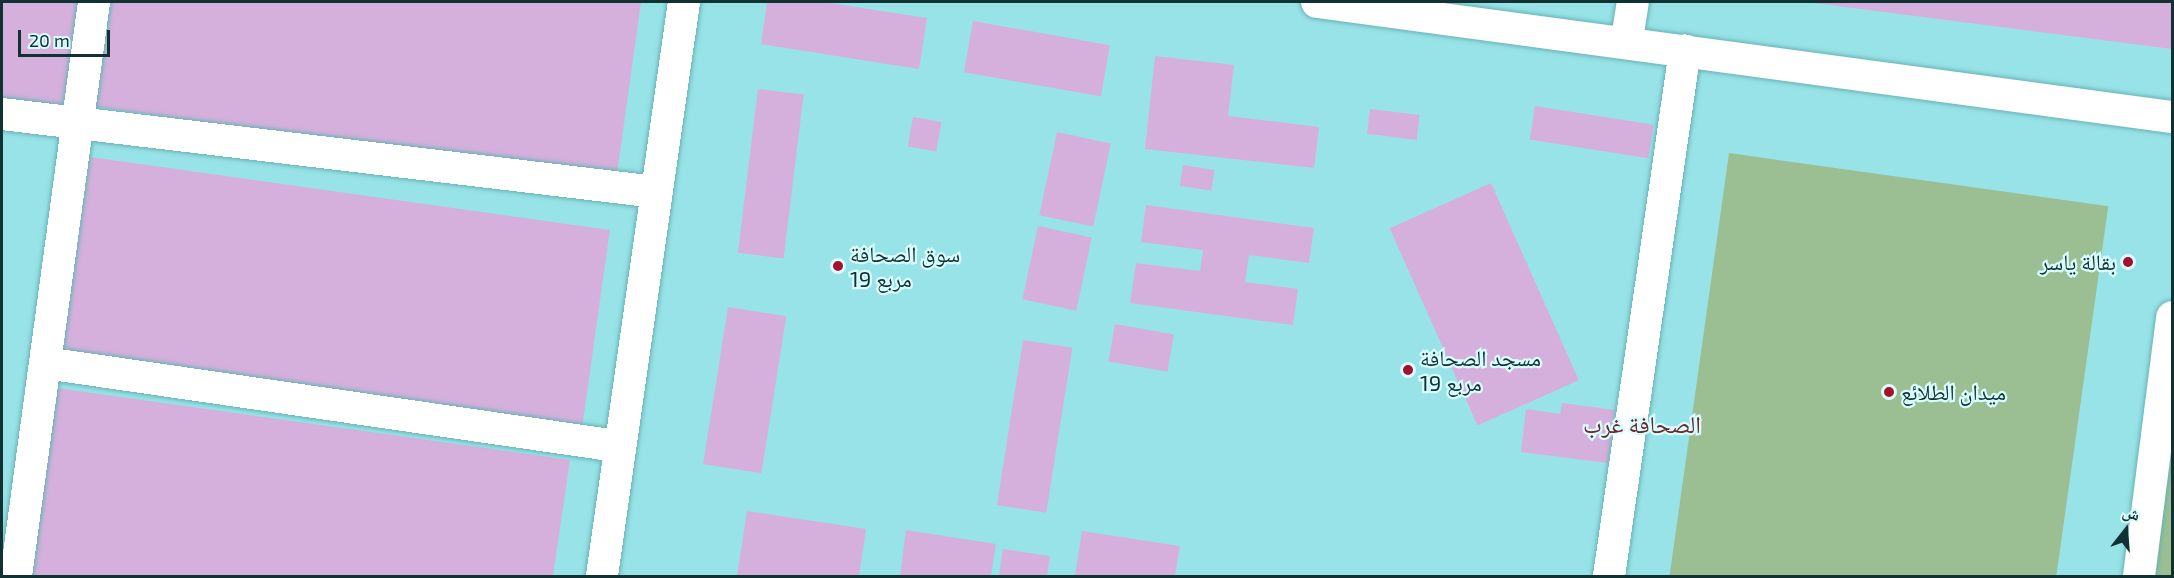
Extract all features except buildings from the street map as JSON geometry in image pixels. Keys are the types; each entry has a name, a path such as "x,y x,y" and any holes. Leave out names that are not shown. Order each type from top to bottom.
{"street":[{"path":"16,576 94,2"},
{"path":"602,576 617,446 684,2"},
{"path":"1317,2 1627,39 1685,50 2172,117"},
{"path":"1627,39 1633,2"},
{"path":"1609,576 1685,50"},
{"path":"2,114 656,192"},
{"path":"2139,576 2172,317"},
{"path":"45,363 617,446"}],"green space":[{"name":"ميدان الطلائع","path":"1729,153 2108,206 2056,576 1670,576"},
{"path":"2172,443 2172,576 2153,576"}],"place":[{"name":"بقالة ياسر","path":"2128,262"},
{"name":"سوق الصحافة مربع 19","path":"838,266"},
{"name":"مسجد الصحافة مربع 19","path":"1408,370"},
{"name":"ميدان الطلائع","path":"1889,392"}],"district":[{"name":"الصحافة غرب","path":"1642,424"}]}
